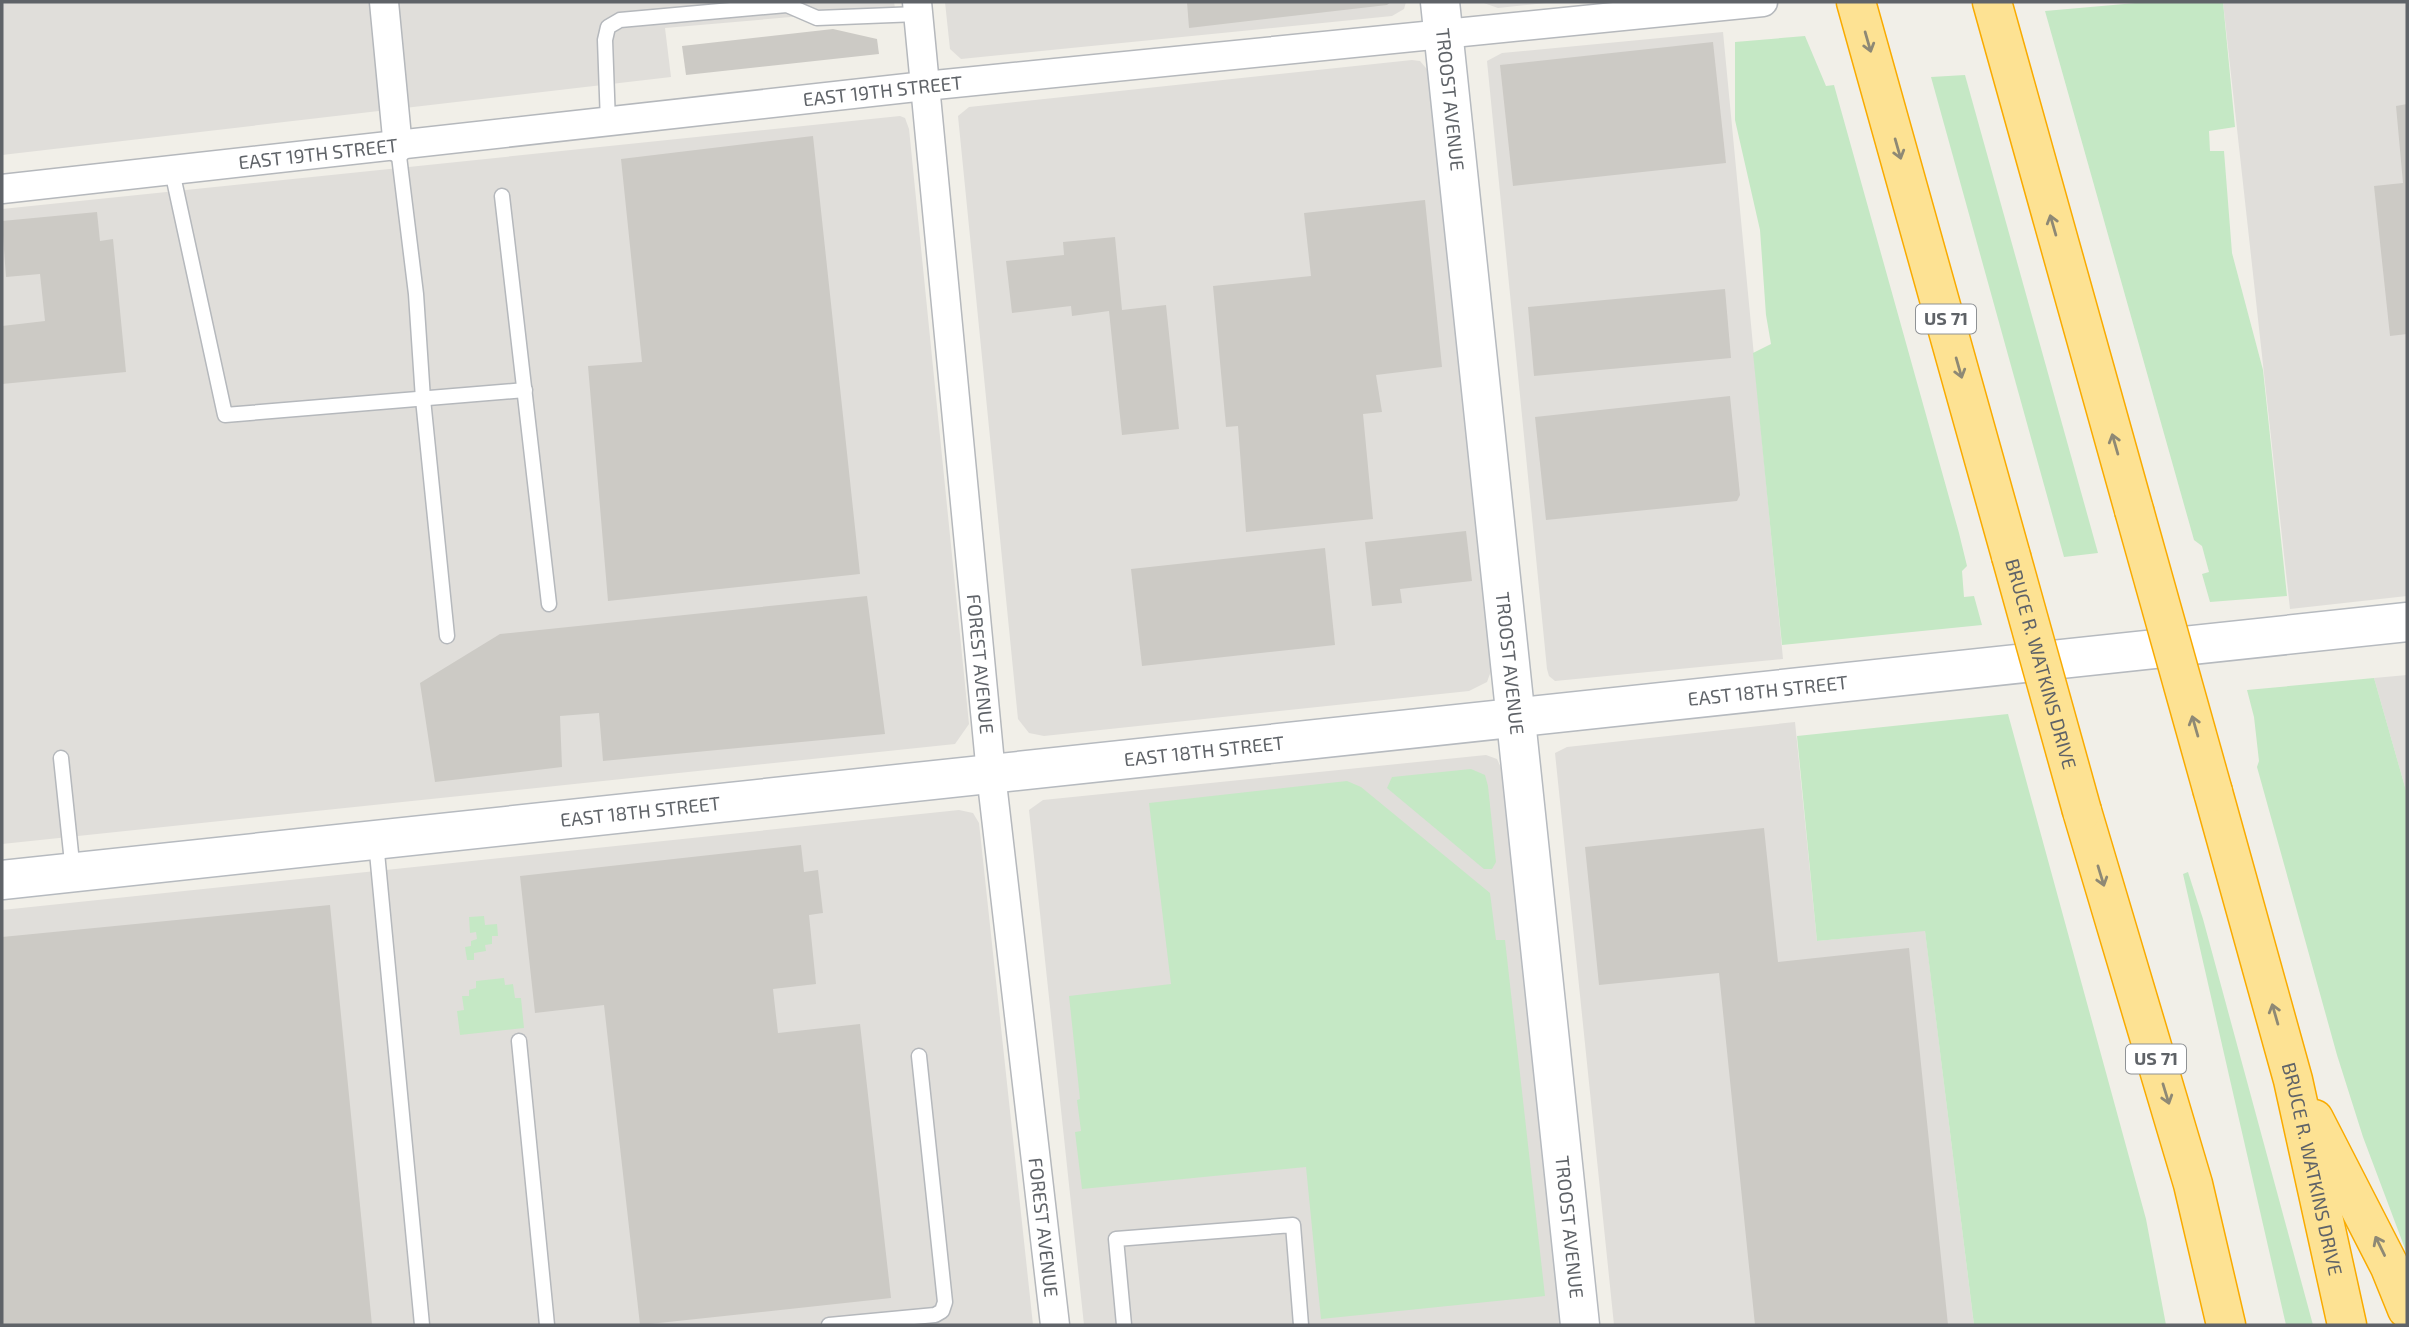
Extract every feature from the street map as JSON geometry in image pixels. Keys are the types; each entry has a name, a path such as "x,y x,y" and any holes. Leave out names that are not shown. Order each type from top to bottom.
{"highway":[{"name":"BRUCE R. WATKINS DRIVE","path":"1856,2 2082,811 2193,1184 2223,1320"},
{"name":"BRUCE R. WATKINS DRIVE","path":"1992,2 2293,1080 2347,1325"},
{"path":"2293,1080 2350,1184 2407,1309"}],"main road":[{"name":"TROOST AVENUE","path":"1442,18 1580,1325"},
{"name":"EAST 18TH STREET","path":"2,880 2407,622"}],"street":[{"path":"384,2 398,148"},
{"name":"EAST 19TH STREET","path":"2,189 398,148 925,86 1442,18 1763,2"},
{"name":"FOREST AVENUE","path":"918,8 990,774 1055,1325"}],"lane":[{"path":"608,123 605,40 608,27 620,20 716,6 788,5 817,19 918,8"},
{"path":"398,148 416,294 423,399 447,635"},
{"path":"172,171 225,415 525,390"},
{"path":"502,195 549,604"},
{"path":"61,758 73,873"},
{"path":"376,840 422,1325"},
{"path":"519,1041 547,1325"},
{"path":"829,1325 935,1315 942,1311 945,1302 919,1056"},
{"path":"1123,1325 1116,1239 1293,1225 1301,1325"}],"shaded area":[{"path":"2,2 894,2 895,8 665,28 671,77 2,155"},
{"path":"945,2 1406,2 1404,9 1392,16 961,59 950,49"},
{"path":"1481,2 1556,2 1498,8"},
{"path":"2223,2 2407,2 2407,596 2290,609"},
{"path":"1723,32 1783,659 1555,681 1549,676 1547,669 1487,61 1502,53"},
{"path":"1420,61 1431,74 1491,671 1487,682 1469,691 1044,736 1029,733 1018,719 958,116 969,107"},
{"path":"900,116 905,118 909,129 969,724 955,744 2,844 2,209"},
{"path":"2407,675 2407,794 2374,678"},
{"path":"1795,722 1817,941 1925,930 1974,1325 1614,1325 1555,753 1567,747"},
{"path":"1486,755 1497,759 1502,770 1562,1325 1084,1325 1029,810 1043,800"},
{"path":"959,810 973,813 979,823 1033,1325 2,1325 2,910"}],"green space":[{"path":"2147,2 2223,2 2235,127 2209,131 2210,151 2224,151 2232,253 2263,370 2287,596 2210,602 2202,574 2209,572 2202,546 2194,540 2045,11"},
{"path":"1805,36 1826,86 1834,85 1959,533 1967,566 1962,571 1964,597 1974,596 1982,625 1782,645 1753,353 1771,344 1766,315 1760,230 1735,120 1735,42"},
{"path":"1965,75 2098,553 2064,557 1931,77"},
{"path":"2374,678 2407,794 2407,1254 2363,1137 2337,1055 2257,767 2259,761 2254,717 2247,690"},
{"path":"2008,714 2146,1219 2166,1325 1974,1325 1925,931 1817,941 1797,736"},
{"path":"1471,769 1485,775 1488,786 1496,862 1492,869 1484,869 1387,788 1392,777"},
{"path":"1347,781 1361,787 1490,893 1496,940 1505,940 1545,1296 1321,1319 1306,1167 1082,1189 1075,1132 1081,1131 1077,1100 1080,1099 1069,996 1171,984 1149,803"},
{"path":"2188,872 2313,1325 2286,1325 2183,874"},
{"path":"484,916 485,925 497,924 498,936 492,936 492,944 485,945 486,951 474,953 474,960 467,960 465,947 471,946 471,941 477,939 476,932 470,933 469,917"},
{"path":"504,978 505,985 513,984 515,998 521,998 524,1028 460,1035 457,1011 464,1010 462,996 469,996 469,990 476,988 476,981"}],"building":[{"path":"1187,2 1391,2 1387,5 1189,28"},
{"path":"833,29 877,39 879,54 686,75 682,46"},
{"path":"1713,42 1726,163 1513,186 1500,65"},
{"path":"2407,104 2407,334 2390,336 2374,186 2403,183 2396,106"},
{"path":"813,136 860,574 608,601 588,366 642,362 621,159"},
{"path":"1425,200 1442,367 1376,375 1382,412 1363,414 1373,519 1246,532 1238,426 1226,427 1213,286 1311,276 1304,213"},
{"path":"97,212 100,241 113,239 126,372 2,384 2,326 45,321 40,274 6,277 2,221"},
{"path":"1115,237 1122,310 1166,305 1179,429 1122,435 1109,311 1072,316 1071,306 1012,313 1006,261 1064,255 1063,242"},
{"path":"1725,289 1731,358 1534,376 1528,307"},
{"path":"1730,396 1740,495 1737,501 1546,520 1535,417"},
{"path":"1466,531 1472,581 1400,589 1402,603 1372,606 1365,542"},
{"path":"1325,548 1335,645 1142,666 1131,569"},
{"path":"867,596 885,734 603,761 599,713 560,716 562,767 435,782 420,683 500,634"},
{"path":"1764,828 1778,962 1909,948 1948,1325 1755,1325 1719,973 1599,985 1585,847"},
{"path":"801,845 804,872 818,870 823,913 809,915 816,984 773,989 778,1033 860,1024 891,1298 640,1325 604,1005 535,1013 520,876"},
{"path":"330,905 372,1325 2,1325 2,937"}]}
